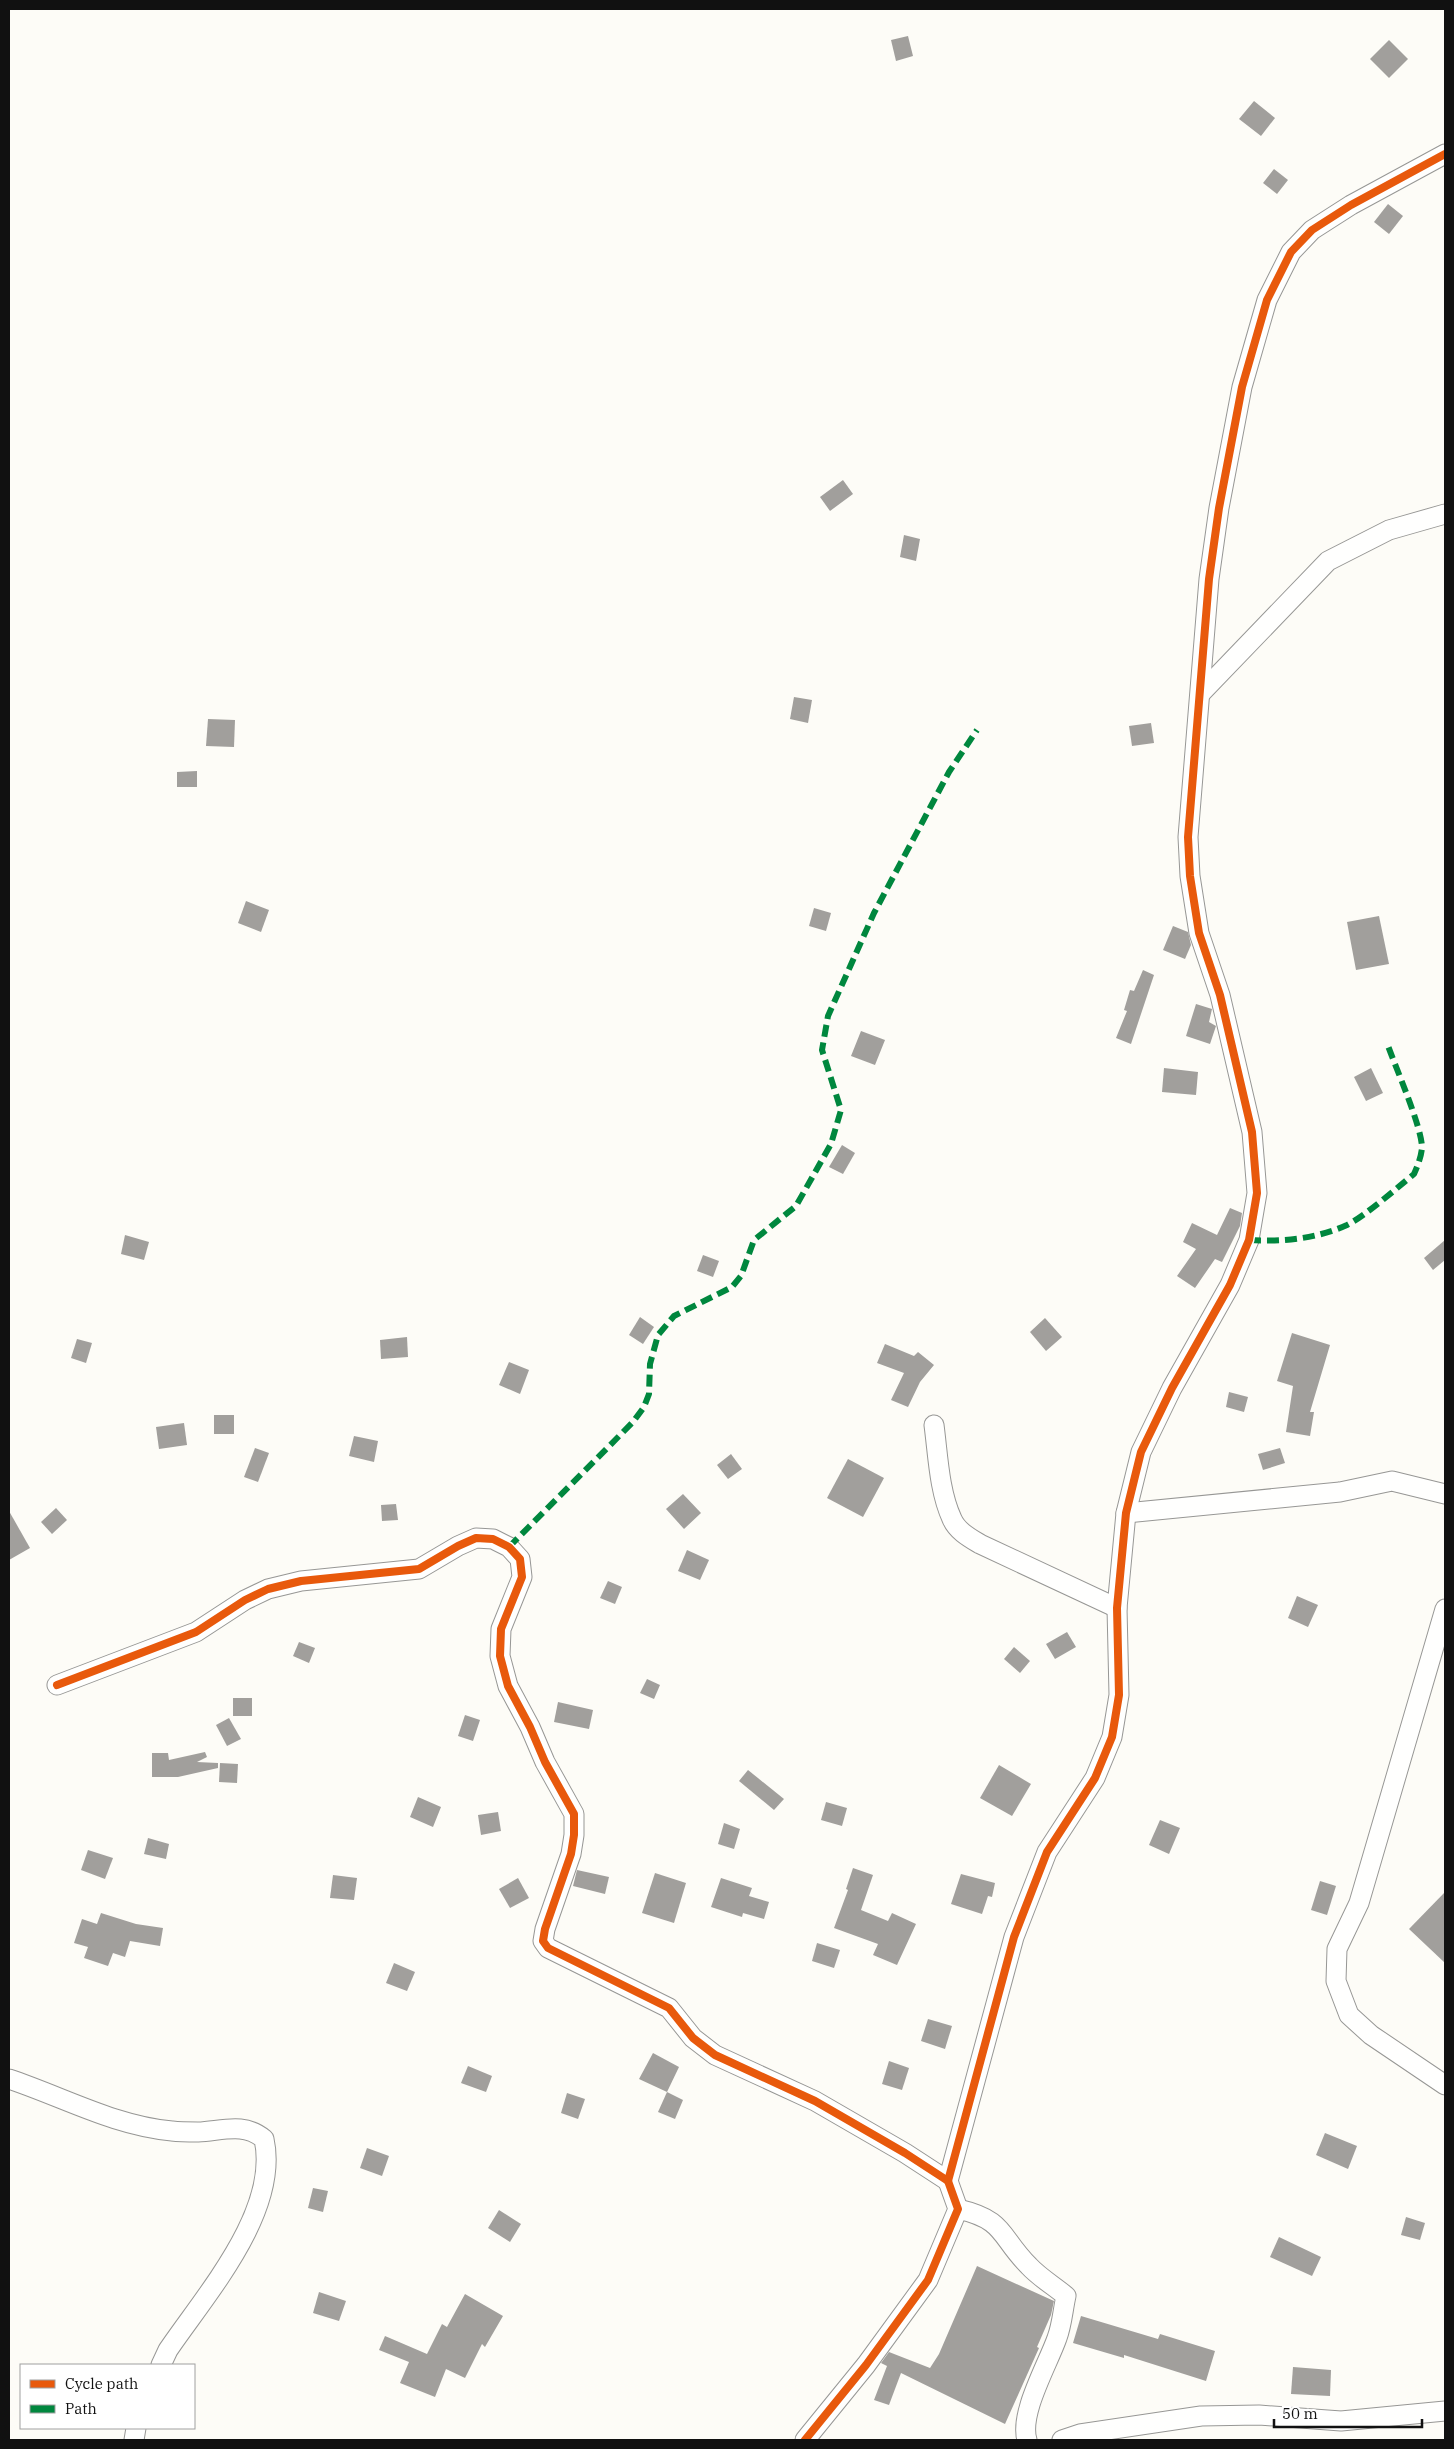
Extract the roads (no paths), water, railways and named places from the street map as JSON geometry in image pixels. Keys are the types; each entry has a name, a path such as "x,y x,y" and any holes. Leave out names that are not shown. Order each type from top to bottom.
{"street":[{"path":"805,2440 866,2365 928,2280 958,2209 948,2181 1014,1938 1047,1852 1095,1778 1112,1737 1119,1694 1117,1608 1126,1513 1141,1452 1172,1388 1230,1285 1249,1240 1257,1193 1252,1132 1220,995 1199,933 1190,876 1188,837 1209,579 1219,508 1242,386 1267,300 1291,252 1312,230 1351,205 1445,154"},
{"path":"1201,693 1328,561 1389,530 1445,514"},
{"path":"934,1425 942,1489 952,1520 965,1535 980,1544 1117,1608"},
{"path":"1126,1513 1340,1492 1392,1481 1445,1494"},
{"path":"57,1685 196,1632 245,1600 268,1589 301,1581 419,1569 458,1546 476,1538 493,1539 509,1547 520,1559 522,1576 501,1629 500,1656 508,1686 530,1727 545,1762 574,1814 574,1835 571,1854 543,1941 548,1948 669,2008 693,2038 716,2055 815,2101 905,2153 948,2181"},
{"path":"1445,1609 1359,1903 1337,1950 1336,1981 1349,2015 1356,2022 1371,2035 1445,2085"},
{"path":"9,2079 51,2093 122,2122 170,2131 199,2132 246,2128 255,2131 264,2138 267,2163 260,2195 251,2221 225,2267 168,2350 161,2364"},
{"path":"958,2209 980,2214 999,2227 1029,2266 1066,2296 1058,2336 1038,2380 1030,2407 1025,2432 1027,2440"},
{"path":"1062,2440 1080,2434 1201,2416 1259,2416 1341,2421 1445,2412"}]}
